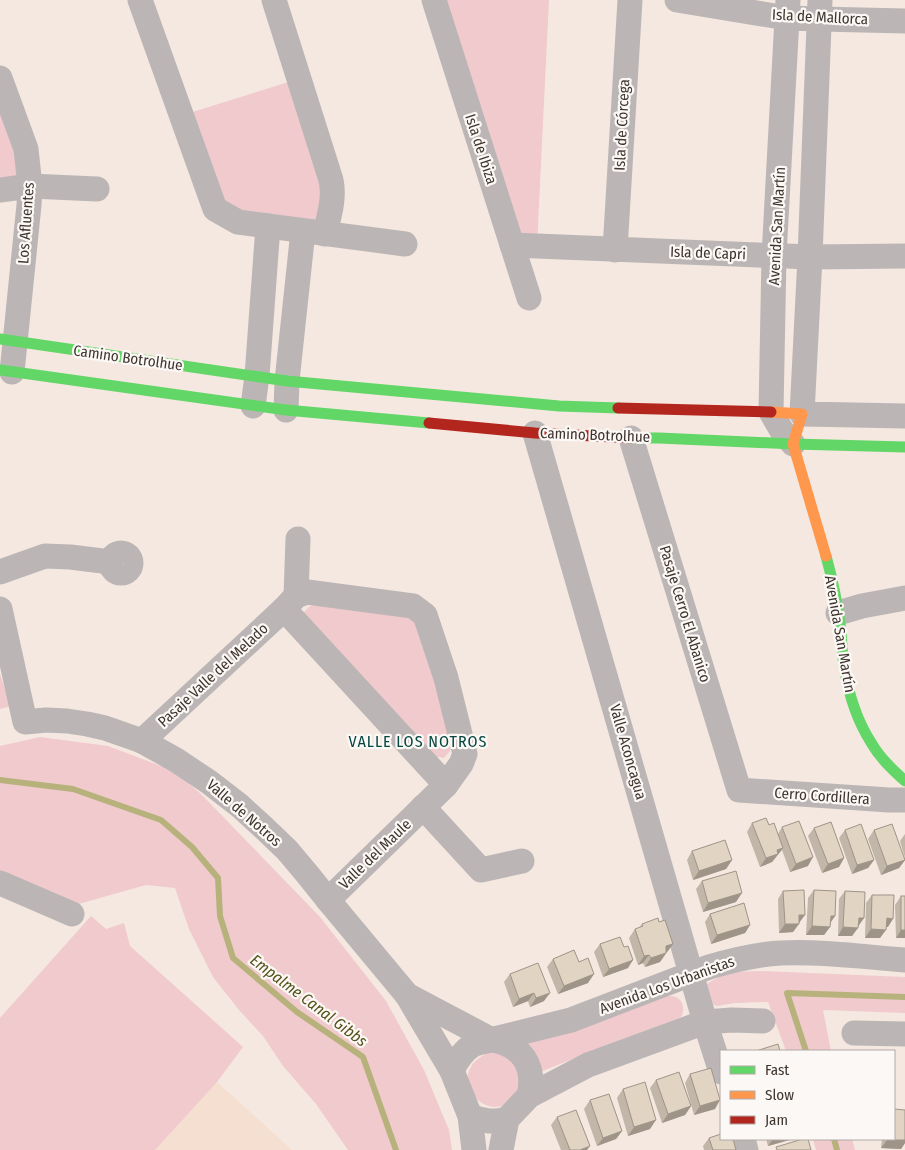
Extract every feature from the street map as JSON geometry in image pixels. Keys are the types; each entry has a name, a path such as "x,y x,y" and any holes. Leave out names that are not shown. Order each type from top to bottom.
{"street":[{"path":"140,0 215,209 238,222 405,244"},
{"path":"274,0 333,190 332,201 314,232 297,292 287,381 286,410"},
{"name":"Isla de Ibiza","path":"434,0 529,298"},
{"name":"Isla de Córcega","path":"615,250 630,0"},
{"name":"Isla de Mallorca","path":"676,0 820,10 905,21"},
{"name":"Avenida San Martín","path":"788,9 774,256 771,412 782,431 793,444 828,565 835,593 844,666 858,718 872,745 905,781"},
{"path":"793,444 802,414 820,10"},
{"name":"Los Afluentes","path":"0,78 26,149 30,186 29,205 7,341 6,371"},
{"path":"0,194 30,186 96,189"},
{"path":"253,406 268,226"},
{"name":"Isla de Capri","path":"512,245 774,256 905,256"},
{"path":"263,288 297,292"},
{"name":"Camino Botrolhue","path":"7,341 287,381 558,406 905,416"},
{"name":"Camino Botrolhue","path":"6,371 286,410 535,432 631,438 905,447"},
{"name":"Valle Aconcagua","path":"535,432 720,1069"},
{"name":"Pasaje Cerro El Abanico","path":"631,438 739,790"},
{"path":"298,539 290,602 446,784"},
{"path":"0,572 45,556 110,562"},
{"path":"290,602 307,592 413,606 425,615 446,678 465,754 461,764 446,784 423,807 481,870 522,861"},
{"path":"838,612 905,598"},
{"name":"Pasaje Valle del Melado","path":"142,741 290,602"},
{"name":"Valle de Notros","path":"0,609 25,722 46,720 87,724 106,728 142,741 176,760 209,782 240,806 287,850 408,995 452,1071 470,1116 474,1150"},
{"name":"Cerro Cordillera","path":"739,790 905,800"},
{"name":"Valle del Maule","path":"328,900 423,807"},
{"path":"0,883 72,914"},
{"name":"Avenida Los Urbanistas","path":"452,1071 460,1055 474,1044 571,1020 709,967 732,961 779,953 905,960"},
{"name":"Valle de Notros","path":"408,995 492,1040"},
{"path":"501,1150 507,1119 529,1096 588,1065 705,1022 732,1020 763,1021"},
{"path":"854,1033 905,1034"},
{"path":"492,1040 510,1045 525,1058 532,1076 529,1096"},
{"path":"470,1116 498,1121 507,1119"}],"shaded area":[{"path":"435,0 549,0 537,245 513,244"},
{"path":"298,79 330,180 324,233 216,208 183,115"},
{"path":"0,87 27,183 0,186"},
{"path":"319,604 391,610 413,619 420,627 454,746 444,758 433,756 303,613 310,606"},
{"path":"0,674 11,706 0,709"},
{"path":"40,737 108,746 174,771 201,794 320,917 386,1001 424,1070 449,1130 452,1150 348,1150 316,1104 283,1066 263,1036 213,977 189,929 175,888 146,885 75,905 0,874 0,746"},
{"path":"91,916 106,929 124,923 130,946 243,1047 217,1082 155,1150 0,1150 0,1018"},
{"path":"762,971 905,977 905,1013 823,1010 831,1050 786,1050 768,1002 735,1003 717,1006 704,1001 704,986 731,972"},
{"path":"665,996 674,996 680,1000 683,1007 682,1016 535,1074 520,1044"},
{"path":"491,1052 500,1052 516,1062 520,1089 509,1103 496,1107 485,1105 477,1099 471,1090 468,1080 470,1069 477,1059"},
{"path":"217,1082 292,1150 155,1150"},
{"path":"813,1140 852,1140 855,1150 816,1150"}],"building":[{"path":"766,818 769,825 774,823 783,848 777,850 778,854 766,858 752,823"},
{"path":"799,821 813,857 796,864 782,827"},
{"path":"831,822 844,858 828,864 814,828"},
{"path":"861,824 874,860 857,865 845,830"},
{"path":"892,824 905,860 887,866 874,830"},
{"path":"725,840 732,860 699,871 692,851"},
{"path":"736,871 742,893 708,903 702,881"},
{"path":"804,890 805,915 799,915 799,924 785,924 783,891"},
{"path":"814,890 836,891 835,916 831,916 830,927 812,926"},
{"path":"845,891 865,892 864,918 859,918 858,928 843,927"},
{"path":"872,895 894,895 893,919 887,918 886,930 871,929"},
{"path":"901,896 905,896 905,930 901,930"},
{"path":"744,903 750,925 717,935 710,914"},
{"path":"658,918 659,922 665,920 673,944 666,946 666,953 651,958 649,955 644,956 635,929"},
{"path":"620,937 624,947 628,946 633,960 609,969 600,944"},
{"path":"574,950 579,962 588,958 594,974 564,986 553,959"},
{"path":"538,963 550,993 536,998 534,993 519,999 510,974"},
{"path":"778,1044 780,1050 759,1050"},
{"path":"711,1068 720,1100 700,1106 690,1074"},
{"path":"679,1072 691,1106 668,1114 656,1080"},
{"path":"645,1082 656,1120 634,1127 623,1089"},
{"path":"609,1094 622,1131 603,1138 590,1100"},
{"path":"895,1109 905,1110 905,1140 895,1140"},
{"path":"576,1110 590,1146 580,1150 570,1150 557,1117"},
{"path":"720,1134 720,1140 733,1140 736,1150 713,1150 709,1138"},
{"path":"800,1140 808,1140 811,1150 777,1150 776,1147"}],"waterway":[{"name":"Empalme Canal Gibbs","path":"0,780 73,789 161,820 192,847 218,878 220,916 233,958 297,1012 363,1057 396,1150"},
{"name":"Empalme Canal Gibbs","path":"806,1050 787,993 905,997"},
{"name":"Empalme Canal Gibbs","path":"834,1140 837,1150"}],"traffic: fast":[{"path":"0,339 287,381 559,406 618,408"},
{"path":"0,370 286,410 429,423"},
{"path":"632,438 905,447"},
{"path":"826,556 838,612 846,675 854,706 862,726 875,749 887,764 905,781"}],"traffic: slow":[{"path":"771,412 802,414 793,444 826,556"}],"traffic: jam":[{"path":"618,408 771,412"},
{"path":"429,423 535,433 632,438"}],"district":[{"name":"VALLE LOS NOTROS","path":"418,741"}]}
